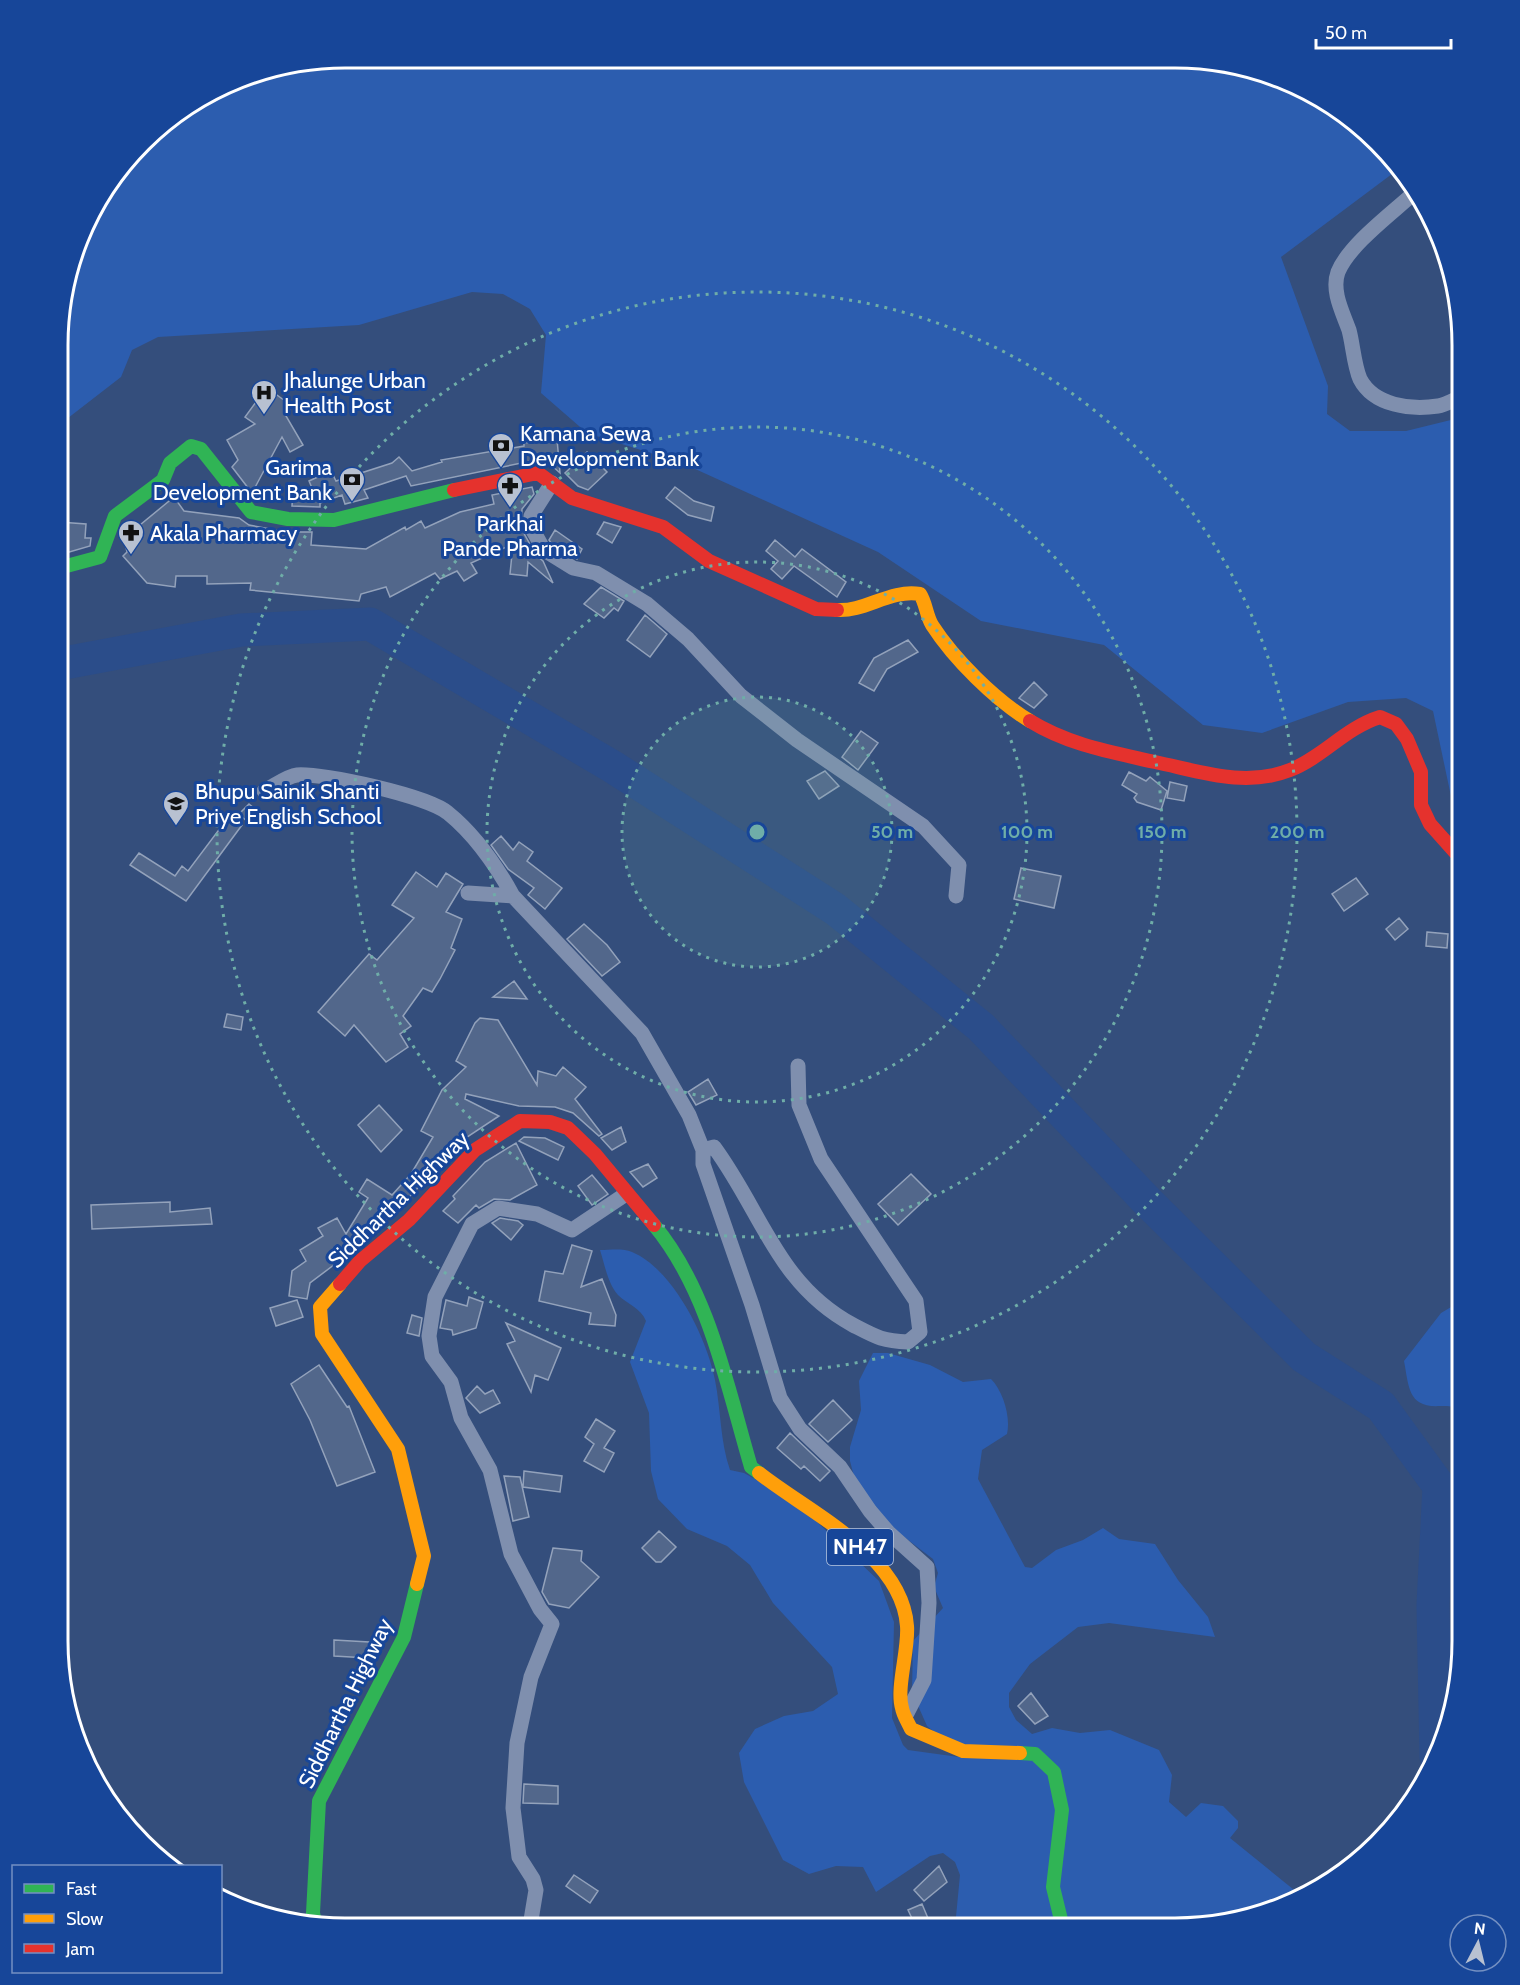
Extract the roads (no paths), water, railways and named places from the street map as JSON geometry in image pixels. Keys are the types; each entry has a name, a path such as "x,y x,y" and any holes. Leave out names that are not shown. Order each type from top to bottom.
{"main road":[{"path":"68,566 100,557 115,516 163,480 170,463 191,446 201,449 251,512 288,519 334,520 425,496 538,473 572,498 644,523 663,527 709,561 816,609 851,611 873,601 908,592 920,594 927,603 932,624 983,682 1022,718 1047,734 1094,750 1157,762 1220,778 1260,778 1290,770 1349,730 1368,720 1380,717 1395,724 1407,739 1421,772 1421,805 1430,824 1453,850"},
{"name":"Siddhartha Highway","path":"314,1916 320,1801 404,1637 424,1556 398,1449 322,1334 320,1306 360,1261 409,1220 475,1150 520,1121 550,1122 568,1128 594,1154 663,1236 698,1297 720,1360 733,1414 751,1467 858,1545 893,1582 907,1625 901,1707 906,1716"},
{"path":"906,1716 911,1729 963,1751 1035,1754 1054,1772 1062,1810 1053,1887 1061,1918"}],"street":[{"path":"1410,197 1346,258 1337,274 1337,297 1354,346 1360,379 1373,394 1393,405 1413,407 1439,406 1453,400"},
{"path":"552,483 531,516 531,527 544,550 573,568 596,573 647,604 688,639 741,696 797,740 922,826 958,865 956,896"},
{"path":"264,791 296,775 372,786 439,807 449,813 482,850 502,876 513,896 642,1033 689,1115 704,1149 703,1164 752,1305 780,1398 800,1429 840,1467 870,1511 888,1532 927,1567 929,1603 924,1680 906,1716"},
{"path":"468,893 513,896"},
{"path":"704,1149 714,1147 797,1282 835,1315 885,1341 908,1342 920,1332 916,1301 821,1159 799,1105 798,1066"},
{"path":"531,1918 536,1890 533,1879 519,1857 513,1808 517,1743 531,1677 552,1623 540,1609 511,1554 490,1470 461,1418 452,1382 432,1356 429,1336 435,1297 472,1224 498,1208 537,1214 572,1230 626,1194"}],"waterway":[{"path":"68,662 241,630 370,624 613,767 835,909 981,1027 1147,1201 1304,1357 1381,1406 1439,1486 1433,1605 1436,1736"}],"place":[{"name":"Jhalunge Urban Health Post","path":"264,416"},
{"name":"Kamana Sewa Development Bank","path":"501,469"},
{"name":"Garima Development Bank","path":"352,503"},
{"name":"Parkhai Pande Pharma","path":"510,509"},
{"name":"Akala Pharmacy","path":"131,556"},
{"name":"Bhupu Sainik Shanti Priye English School","path":"176,827"}]}
